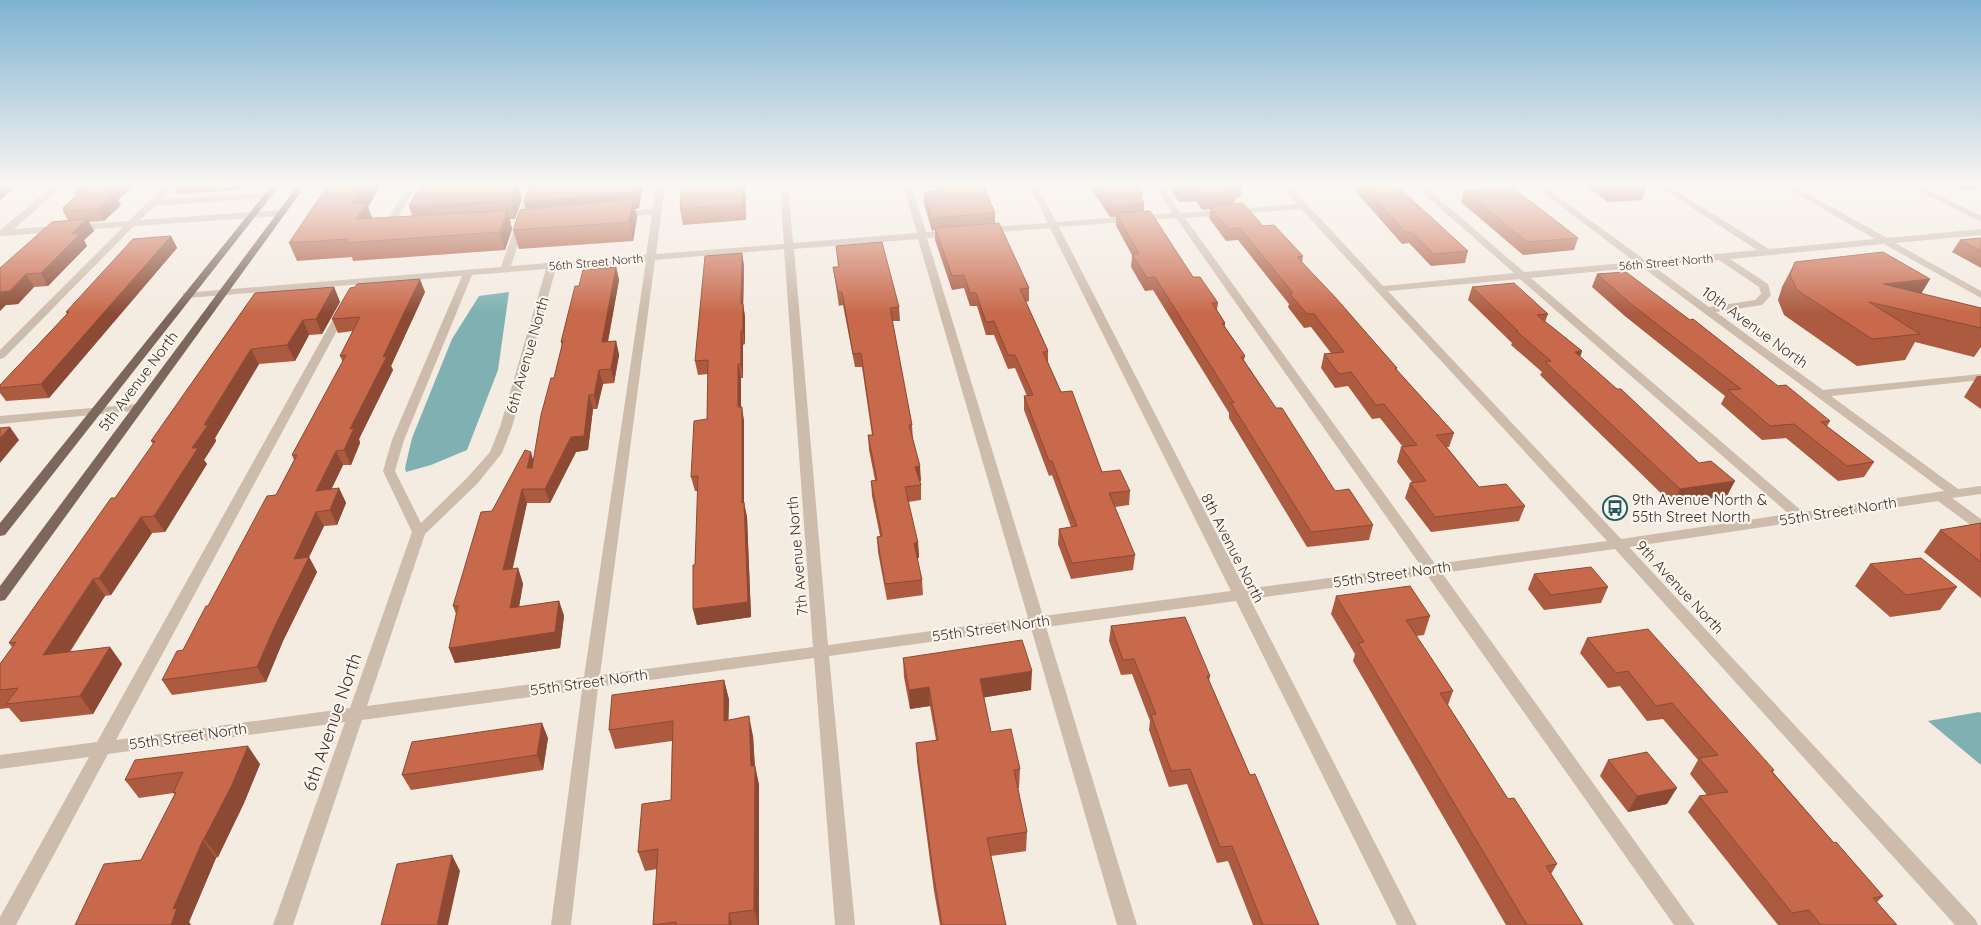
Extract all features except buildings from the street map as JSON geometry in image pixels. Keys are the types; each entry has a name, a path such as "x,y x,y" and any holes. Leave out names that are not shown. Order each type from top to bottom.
{"main road":[{"name":"5th Avenue North","path":"0,532 240,228"},
{"name":"5th Avenue North","path":"0,596 269,228"}],"street":[{"path":"2,234 78,228"},
{"path":"0,356 128,228"},
{"path":"388,228 387,230 396,230"},
{"path":"505,270 518,228"},
{"path":"561,925 591,682 656,228"},
{"name":"7th Avenue North","path":"788,228 845,925"},
{"path":"920,228 1128,925"},
{"path":"978,231 1013,228"},
{"name":"8th Avenue North","path":"1054,228 1407,925"},
{"path":"1188,228 1685,925"},
{"name":"9th Avenue North","path":"1324,228 1968,925"},
{"path":"1468,228 1800,517"},
{"name":"10th Avenue North","path":"1595,228 1955,493"},
{"path":"1729,228 1768,253"},
{"path":"1862,228 1981,295"},
{"name":"56th Street North","path":"187,295 552,266 653,252 789,246 960,232"},
{"name":"56th Street North","path":"1380,289 1981,232"},
{"path":"1706,310 1758,303 1766,295 1764,286 1721,257"},
{"name":"6th Avenue North","path":"283,925 419,532 472,481 496,453 506,427 552,266"},
{"path":"419,532 398,492 390,471 398,440 468,272"},
{"path":"6,925 359,281"},
{"path":"1820,394 1981,376"},
{"path":"0,420 138,408"},
{"name":"55th Street North","path":"0,762 1618,544 1981,490"},
{"path":"1940,496 1981,526"}],"water":[{"path":"509,292 498,370 467,450 431,465 406,472 405,468 412,438 452,339 479,296"},
{"path":"1981,713 1981,765 1928,721"}],"place":[{"name":"9th Avenue North & 55th Street North","path":"1615,508"}]}
